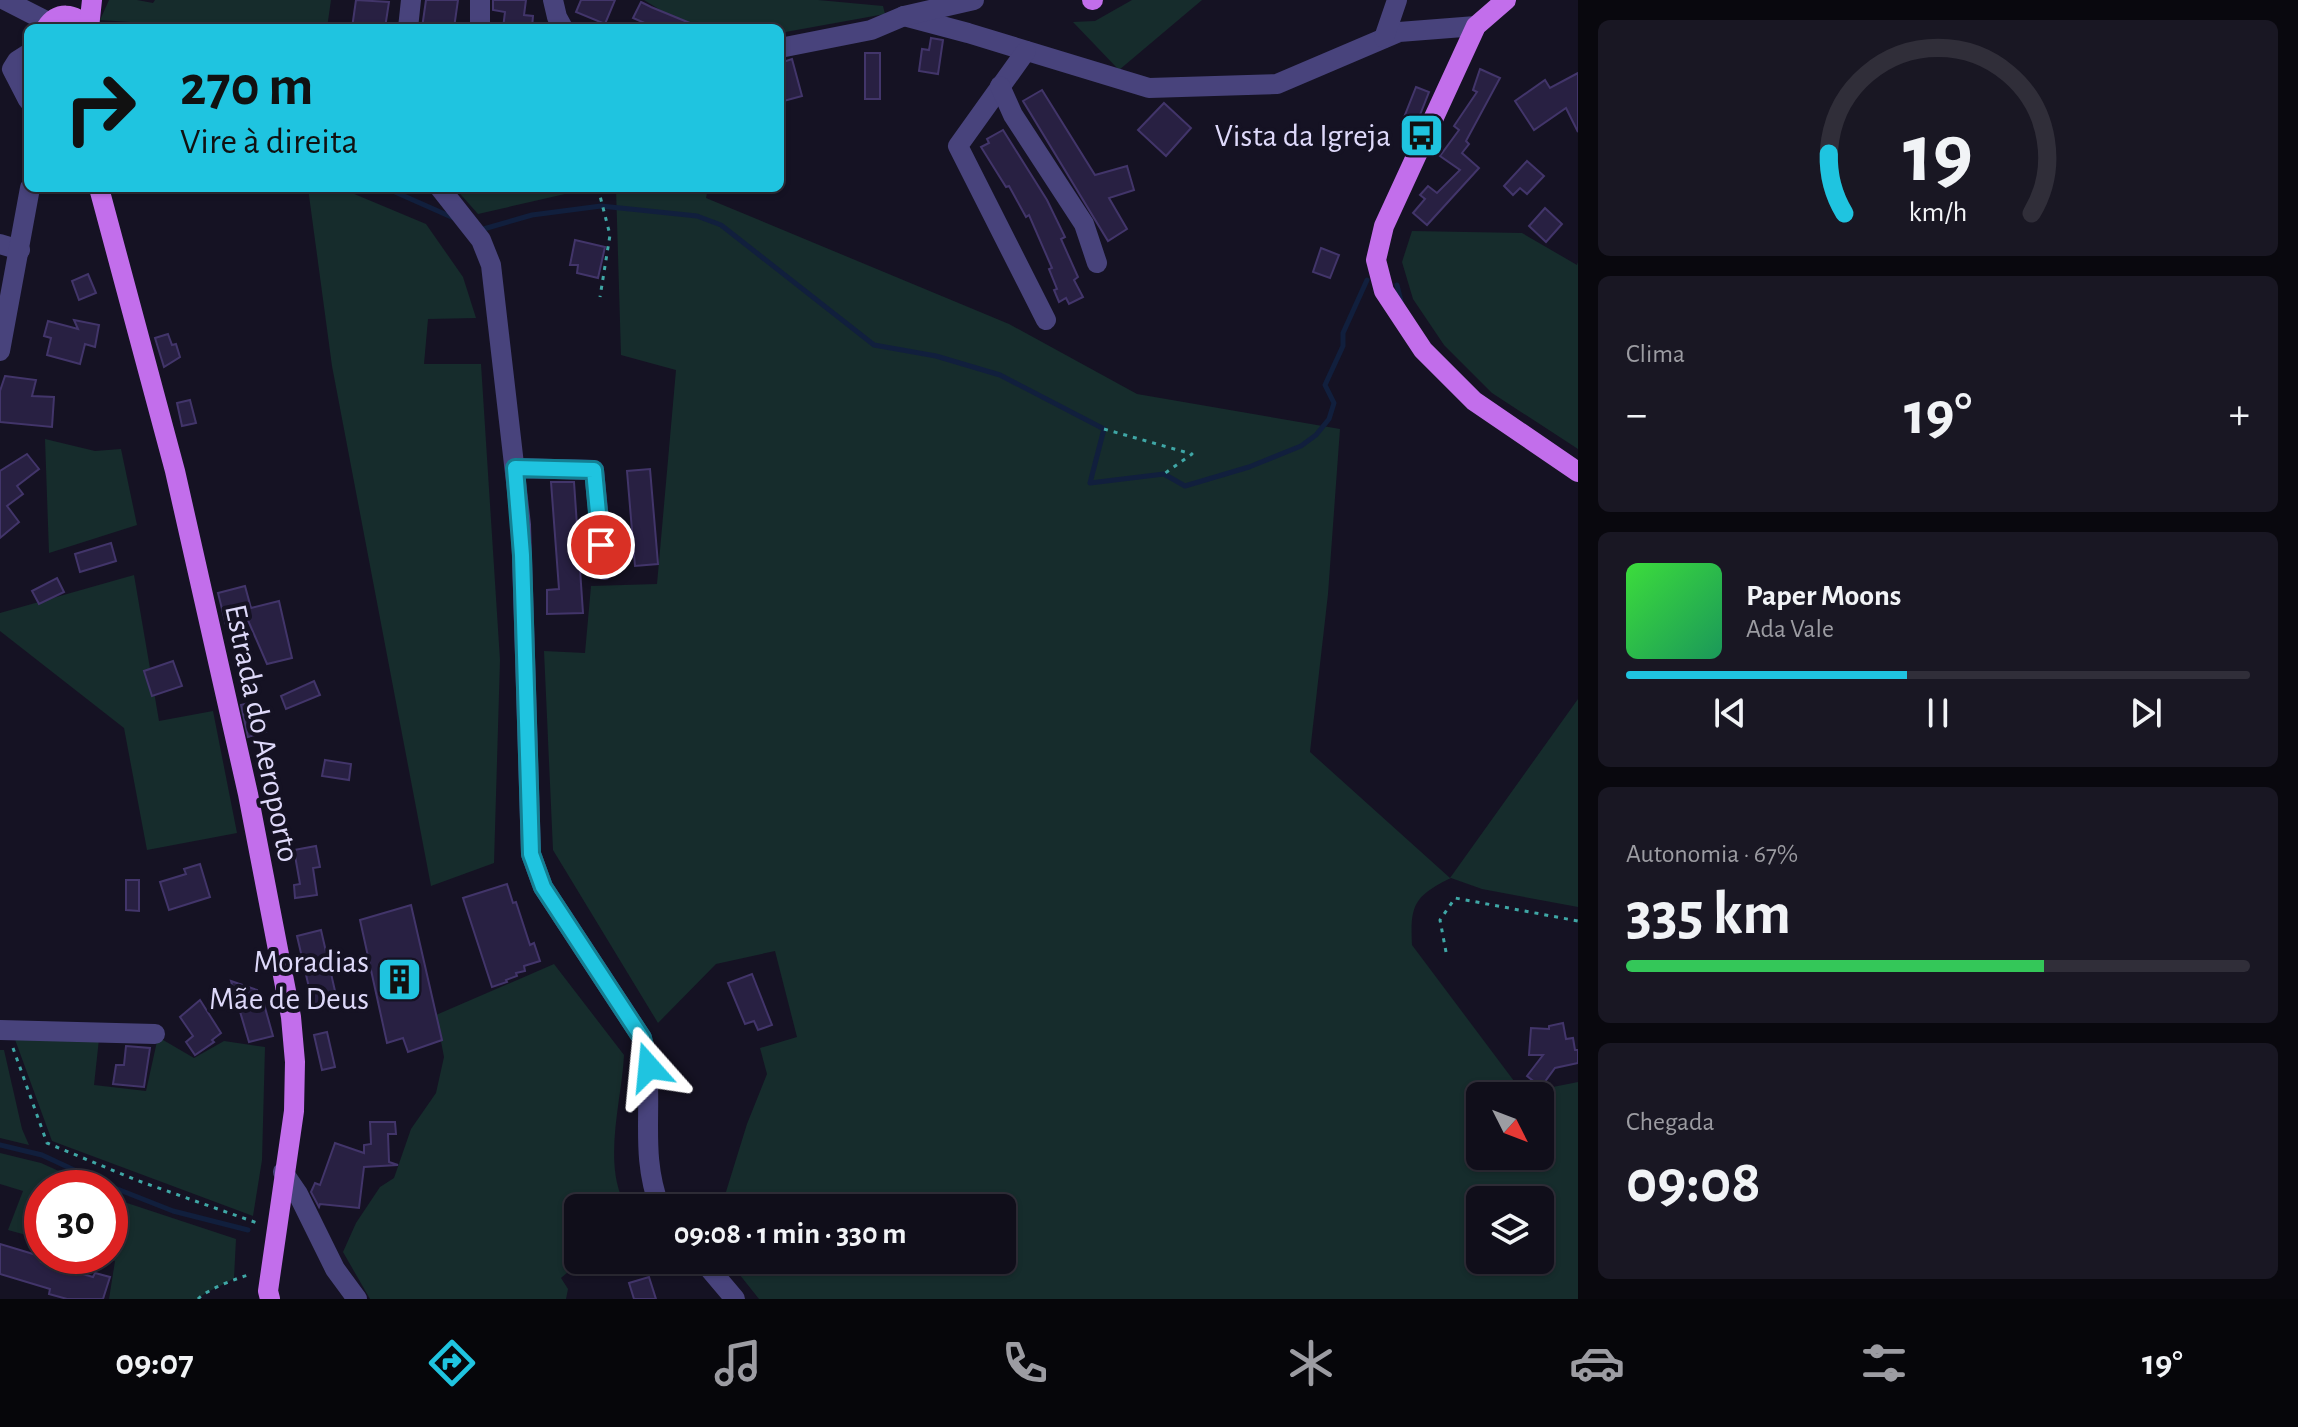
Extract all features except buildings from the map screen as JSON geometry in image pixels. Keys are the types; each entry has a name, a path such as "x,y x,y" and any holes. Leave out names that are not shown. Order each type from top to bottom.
{"main road":[{"path":"89,24 92,0"},
{"path":"1506,0 1476,26 1384,226 1376,260 1384,291 1423,350 1474,401 1578,472"},
{"path":"61,16 81,20 84,24"},
{"name":"Estrada do Aeroporto","path":"100,192 175,471 248,794 291,1017 295,1062 294,1111 283,1172 268,1291 270,1299"}],"street":[{"path":"408,24 411,0"},
{"path":"480,0 480,24"},
{"path":"553,0 561,24"},
{"path":"784,47 871,30 904,16 974,0"},
{"path":"1384,38 1397,0"},
{"path":"10,2 61,16"},
{"path":"904,16 1149,88 1277,84 1399,32 1476,26"},
{"path":"1026,51 958,146 1046,320"},
{"path":"24,57 12,69 24,92"},
{"path":"1000,86 1013,115 1084,224 1097,263"},
{"path":"0,351 10,247 29,192"},
{"path":"437,192 481,240 491,265 522,555 531,854 543,887 642,1038 649,1067 646,1155 655,1194"},
{"path":"515,468 594,470 604,570"},
{"path":"3,1030 155,1034"},
{"path":"283,1172 298,1194 335,1269 357,1299"},
{"path":"714,1274 735,1299"}],"path":[{"path":"599,192 610,235 600,297"},
{"path":"1104,429 1192,454 1164,474"},
{"path":"1446,952 1440,920 1455,898 1578,921"},
{"path":"3,1030 47,1143 136,1180 276,1229"},
{"path":"198,1299 234,1278 272,1270"}],"green space":[{"path":"109,0 153,3 155,0 331,0 328,24 145,24 100,20"},
{"path":"644,0 818,0 883,6 885,14 784,32 784,24 683,24"},
{"path":"1132,0 1202,0 1119,70 1073,22 1095,21"},
{"path":"309,192 350,192 426,224 463,277 476,318 428,319 424,364 481,364 500,660 494,863 431,886 332,366"},
{"path":"459,192 574,192 478,214"},
{"path":"616,192 707,192 706,198 1009,324 1137,394 1340,429 1328,594 1310,752 1450,878 1578,699 1578,907 1482,889 1451,878 1429,890 1417,903 1412,920 1412,945 1515,1082 1466,1082 1466,1170 1554,1170 1554,1087 1578,1082 1578,1299 759,1299 739,1274 1016,1274 1016,1194 725,1194 747,1124 767,1074 760,1048 797,1037 775,951 716,964 658,1023 553,850 544,651 585,653 591,586 657,584 676,370 621,355"},
{"path":"1412,231 1522,233 1577,265 1578,262 1578,449 1492,393 1444,345 1413,299 1402,262"},
{"path":"45,439 95,451 121,449 137,525 49,553"},
{"path":"134,575 159,721 213,711 237,833 147,850 124,728 0,631 0,613"},
{"path":"554,964 624,1055 614,1153 620,1194 564,1194 566,1274 561,1278 568,1289 566,1299 370,1299 343,1252 356,1223 380,1187 394,1178 411,1129 436,1093 444,1057 436,1015"},
{"path":"13,1034 99,1039 94,1085 146,1091 158,1037 194,1058 224,1041 265,1047 262,1160 253,1216 52,1141"},
{"path":"0,1050 4,1050 22,1129 29,1145 0,1138"},
{"path":"0,1153 57,1170 24,1170 24,1234 8,1230 23,1191 0,1184"},
{"path":"128,1203 236,1239 234,1278 198,1299 109,1299 113,1274 128,1274"}],"waterway":[{"path":"395,192 456,219"},
{"path":"480,230 532,215 601,206 697,216 721,225 874,345 936,356 1000,375 1104,429 1090,483 1164,474 1185,486 1249,467 1301,446 1316,435 1329,419 1334,403 1325,385 1343,346 1343,333 1367,280"},
{"path":"1397,285 1402,305"},
{"path":"0,1145 42,1155 173,1211 248,1230"}],"place":[{"name":"Vista da Igreja","path":"1422,135"},
{"name":"Moradias Mãe de Deus","path":"400,979"}],"route":[{"path":"601,545 594,470 515,468 521,525 531,854 543,887 642,1038 649,1067"}]}
